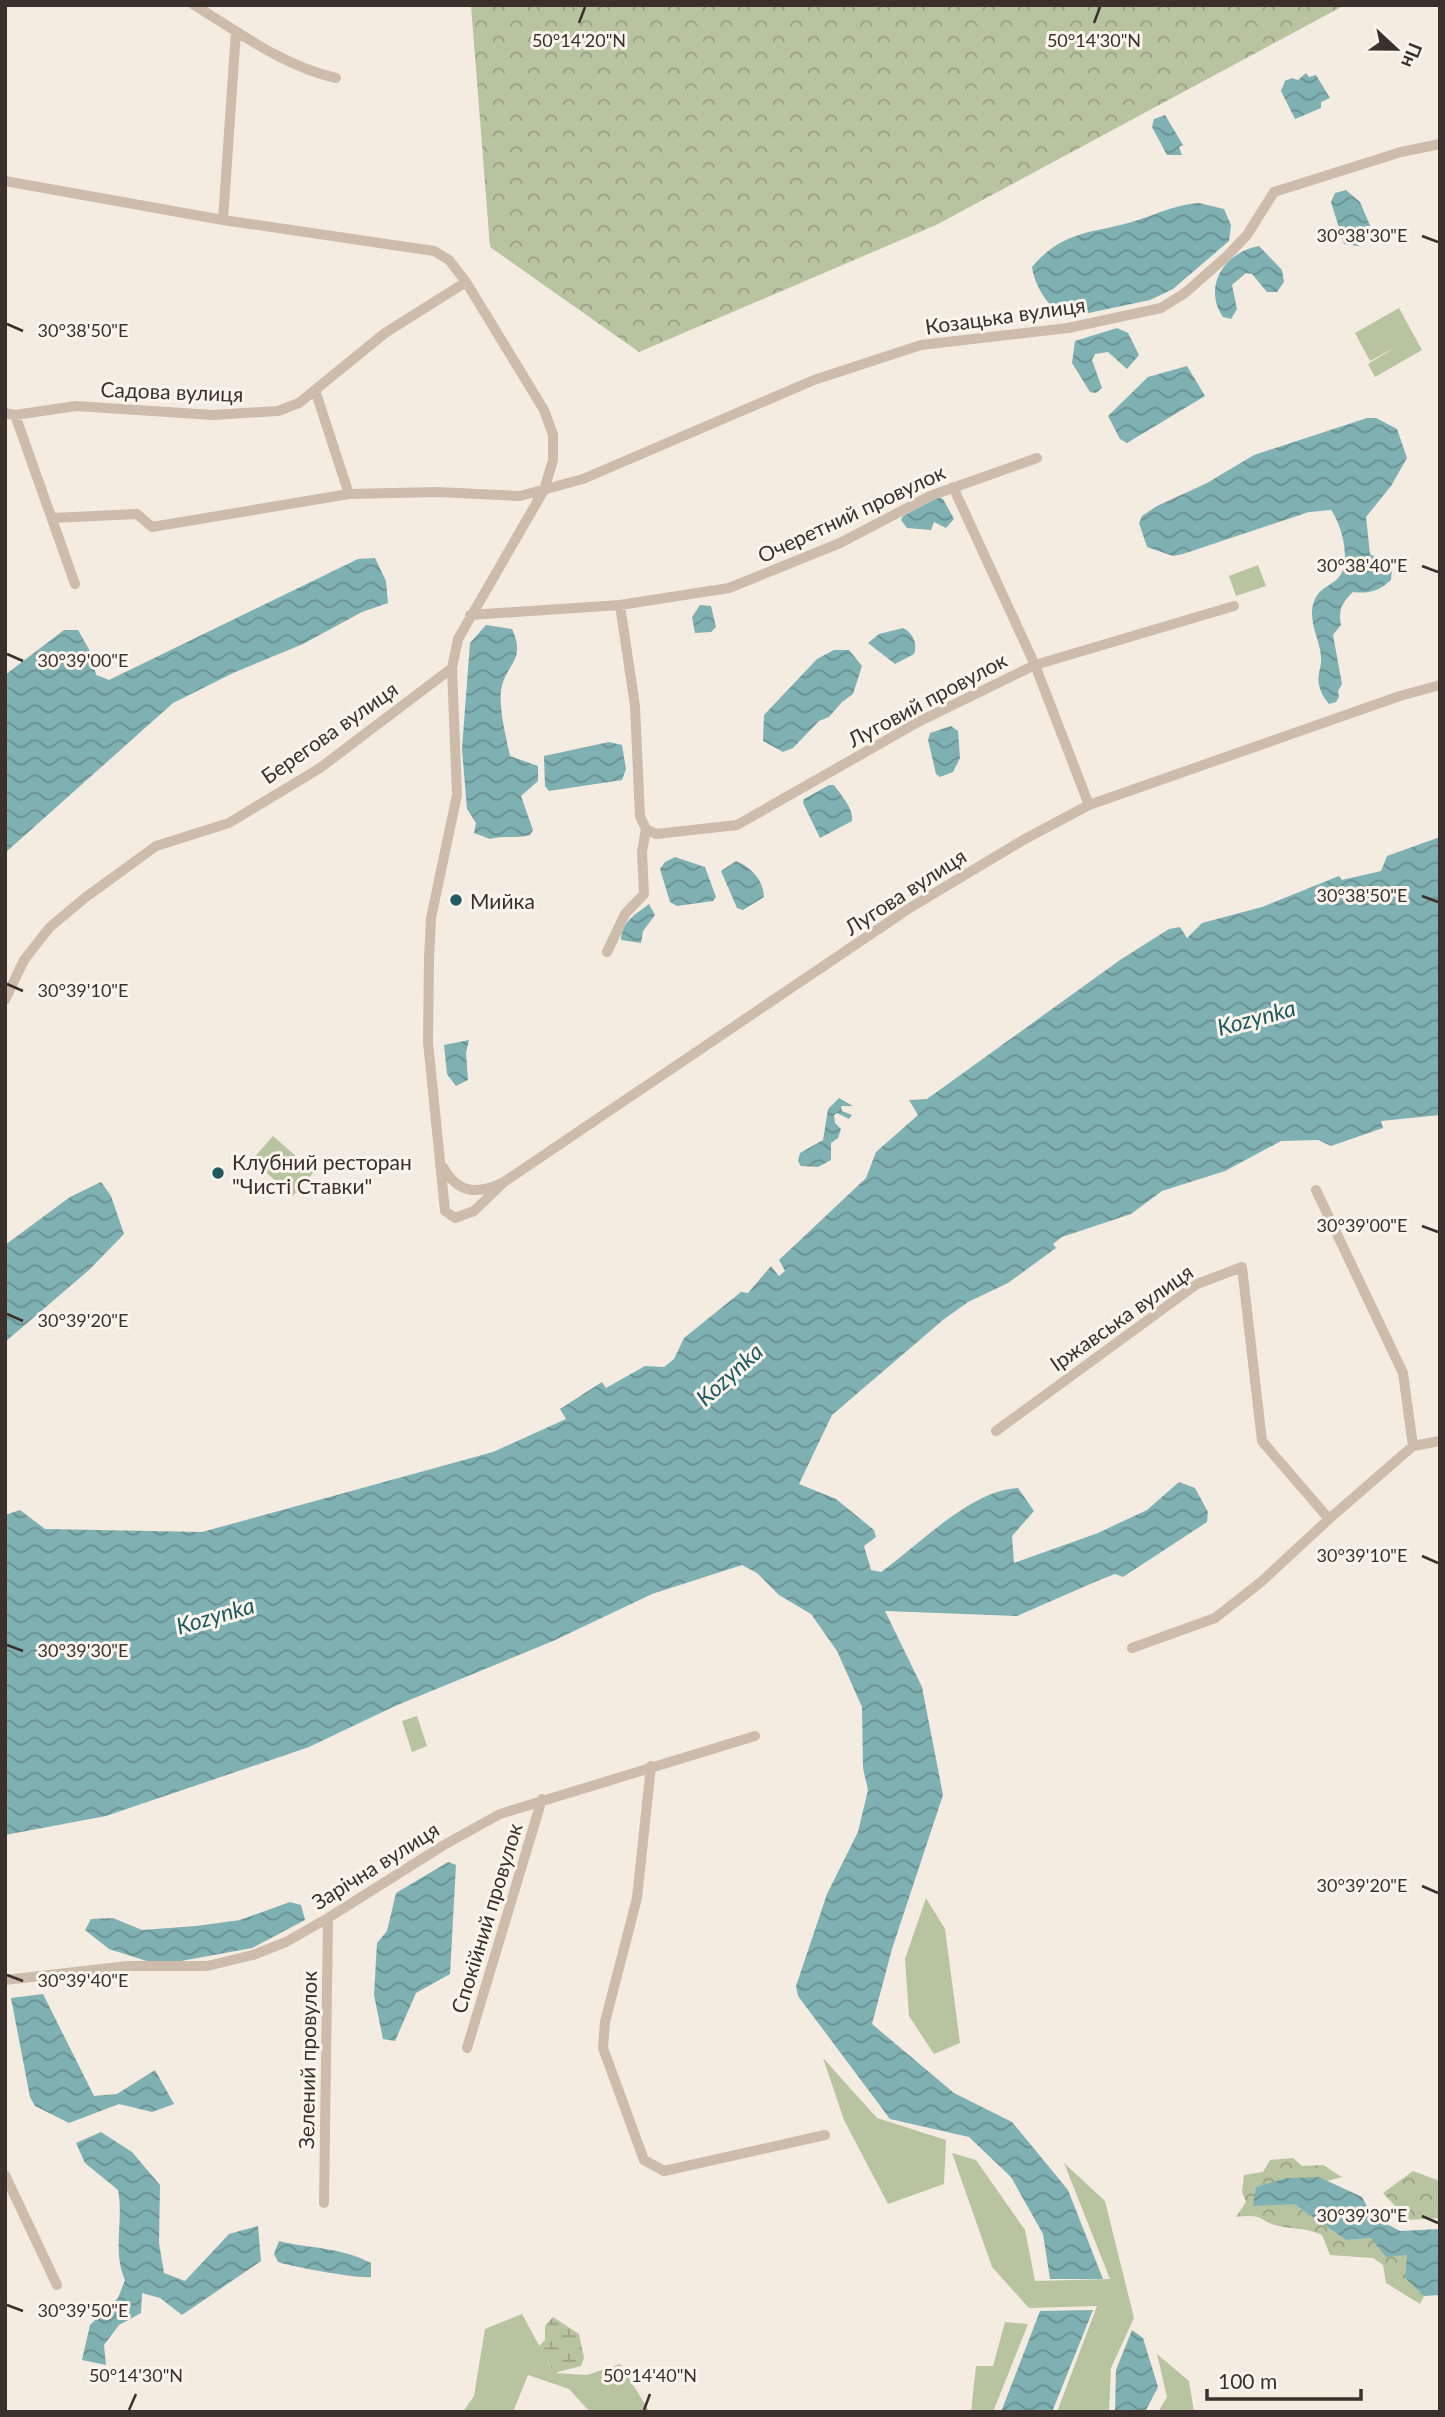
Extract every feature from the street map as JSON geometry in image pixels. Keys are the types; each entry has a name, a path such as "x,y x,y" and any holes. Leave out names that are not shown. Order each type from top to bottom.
{"street":[{"path":"194,5 305,71 335,78"},
{"path":"223,219 236,31"},
{"name":"Козацька вулиця","path":"52,518 138,514 152,527 349,494 437,492 520,496 544,491 583,478 814,380 921,345 1068,328 1161,308 1185,293 1227,256 1247,235 1275,192 1401,152 1440,144"},
{"path":"5,181 223,219 434,251 449,260 466,282 544,410 553,435 553,460 544,491 458,639 452,668 457,795 431,918 428,1042 442,1164 444,1207 453,1218 474,1211 503,1182"},
{"name":"Садова вулиця","path":"10,414 76,406 213,415 278,411 299,402 385,333 466,282"},
{"path":"315,390 349,494"},
{"path":"10,414 75,584"},
{"name":"Очеретний провулок","path":"470,615 620,605 729,588 770,574 840,543 920,500 1037,458"},
{"path":"953,487 1035,665 1089,804"},
{"path":"607,952 625,914 644,894 642,852 646,829 640,816 636,719 620,605"},
{"name":"Луговий провулок","path":"646,829 656,834 737,825 920,721 1035,665 1234,606"},
{"name":"Берегова вулиця","path":"5,1000 24,960 50,927 86,897 156,846 229,823 320,768 452,668"},
{"name":"Лугова вулиця","path":"442,1164 452,1181 466,1191 488,1189 503,1182 908,909 1089,804 1400,696 1440,685"},
{"path":"1316,1190 1403,1373 1413,1446"},
{"name":"Іржавська вулиця","path":"996,1431 1197,1284 1242,1266 1262,1441 1329,1519"},
{"path":"1132,1648 1216,1618 1413,1446 1440,1441"},
{"name":"Зарічна вулиця","path":"5,1980 116,1967 207,1966 233,1961 286,1942 444,1844 500,1814 755,1736"},
{"path":"651,1766 637,1898 605,2022 604,2048 644,2160 664,2171 825,2135"},
{"name":"Спокійний провулок","path":"467,2048 542,1799"},
{"name":"Зелений провулок","path":"324,2203 328,1918"},
{"path":"5,2175 57,2285"}],"green space":[{"path":"471,5 1345,5 936,225 639,352 490,247"},
{"path":"1399,308 1422,350 1375,377 1368,364 1396,347 1370,361 1355,333"},
{"path":"1258,565 1266,586 1236,596 1229,576"},
{"path":"273,1136 314,1172 293,1196 252,1160"},
{"path":"417,1716 427,1746 412,1752 402,1721"},
{"path":"926,1898 945,1929 960,2043 934,2054 909,2016 905,1959"},
{"path":"823,2058 877,2118 946,2140 944,2184 888,2204 844,2120"},
{"path":"952,2153 976,2160 1025,2230 1035,2281 1110,2279 1064,2163 1105,2201 1134,2318 1111,2368 1109,2412 1057,2412 1097,2306 1029,2308 992,2267"},
{"path":"1293,2158 1302,2166 1323,2165 1342,2177 1327,2181 1318,2177 1294,2204 1346,2240 1371,2238 1408,2255 1405,2278 1424,2296 1420,2304 1386,2283 1383,2265 1373,2258 1330,2255 1322,2235 1279,2226 1257,2217 1236,2217 1246,2202 1242,2192 1244,2175 1263,2172 1270,2160"},
{"path":"1413,2171 1440,2181 1440,2218 1408,2220 1383,2193"},
{"path":"522,2314 554,2373 587,2375 620,2364 650,2412 590,2412 569,2389 528,2375 513,2412 463,2412 474,2396 485,2329"},
{"path":"553,2317 579,2334 584,2358 581,2366 554,2373 539,2346 545,2340 545,2326"},
{"path":"1005,2322 1028,2324 993,2412 971,2412 976,2366 993,2366"},
{"path":"1157,2354 1189,2381 1194,2412 1158,2412 1167,2397"}],"water":[{"path":"1306,73 1309,77 1316,75 1330,98 1321,102 1321,108 1295,119 1281,91 1285,81 1292,78 1298,80"},
{"path":"1165,115 1183,145 1179,147 1182,155 1167,155 1152,127 1154,119"},
{"path":"1346,190 1360,202 1372,230 1367,239 1358,246 1344,244 1331,202 1335,193"},
{"path":"1199,203 1224,209 1231,225 1229,241 1173,289 1150,300 1065,318 1039,289 1032,267 1044,255 1068,239"},
{"path":"1259,246 1282,270 1284,282 1277,292 1267,292 1252,274 1246,273 1232,285 1237,309 1231,319 1223,317 1215,294 1220,272 1236,255"},
{"path":"1117,328 1128,333 1139,355 1127,369 1108,352 1095,354 1092,360 1102,388 1096,393 1090,392 1072,363 1075,341"},
{"path":"1187,366 1205,396 1127,443 1120,439 1108,416 1148,377"},
{"path":"1367,418 1376,418 1397,429 1407,458 1391,486 1366,517 1370,554 1392,567 1391,580 1374,591 1353,592 1342,607 1341,625 1333,635 1342,684 1336,702 1329,704 1319,685 1321,655 1312,607 1324,588 1341,575 1344,566 1342,535 1331,510 1309,512 1173,556 1147,547 1139,523 1142,516 1157,506 1207,483 1254,455"},
{"path":"939,497 943,499 954,519 946,528 934,522 931,530 907,528 901,520 903,516"},
{"path":"375,558 386,581 388,603 362,612 303,644 233,673 173,703 5,853 5,675 64,630 78,630 91,653 96,675 109,680 358,559"},
{"path":"700,605 711,606 716,627 711,632 695,633 692,617"},
{"path":"486,625 512,629 516,640 516,656 503,682 501,707 510,756 538,766 538,781 521,796 533,830 530,835 525,836 490,839 474,833 476,823 467,809 462,749 470,643"},
{"path":"903,628 914,639 915,650 914,654 895,664 868,643 879,634"},
{"path":"834,650 849,650 862,666 853,694 829,717 819,721 793,748 783,752 763,741 764,715 817,659"},
{"path":"951,726 958,731 960,758 953,772 940,777 936,774 928,740 930,733"},
{"path":"609,742 622,745 626,769 622,780 549,791 545,786 544,756"},
{"path":"829,785 834,785 846,802 852,821 820,838 803,803 804,799"},
{"name":"Kozynka","path":"1440,837 1440,1115 1381,1121 1383,1128 1331,1146 1318,1140 1281,1141 1225,1171 1162,1191 1131,1214 1062,1237 1053,1244 1056,1248 1008,1283 968,1302 943,1320 832,1415 799,1484 836,1499 874,1530 876,1537 864,1546 871,1570 881,1572 964,1508 1000,1491 1018,1488 1034,1511 1012,1536 1014,1563 1098,1533 1147,1510 1179,1482 1195,1488 1208,1512 1207,1522 1123,1577 1115,1574 1017,1616 885,1611 922,1687 943,1795 892,1949 872,2024 954,2093 1012,2122 1068,2190 1103,2279 1050,2279 1043,2234 1011,2177 969,2137 890,2119 798,1996 796,1986 827,1894 858,1832 868,1790 863,1768 862,1707 837,1651 811,1614 779,1595 757,1573 742,1565 652,1594 553,1641 395,1706 309,1747 106,1816 5,1835 5,1515 20,1510 45,1529 202,1532 493,1452 566,1419 560,1409 602,1382 606,1388 645,1366 664,1367 674,1359 684,1338 741,1292 748,1293 771,1266 779,1276 785,1271 779,1260 866,1178 876,1152 918,1115 909,1100 927,1099 1120,960 1169,929 1180,927 1187,938 1202,923 1262,907 1339,876 1342,880 1381,871 1387,856"},
{"path":"675,857 705,867 716,897 713,901 677,906 670,902 660,869 665,862"},
{"path":"736,861 755,874 764,897 743,910 737,908 721,871"},
{"path":"649,904 655,915 643,931 641,943 621,940 627,923"},
{"path":"469,1040 466,1053 468,1080 456,1086 447,1074 444,1045"},
{"path":"839,1098 853,1106 841,1106 842,1111 852,1115 849,1119 837,1113 834,1115 835,1123 841,1129 838,1138 831,1143 831,1160 818,1167 801,1166 798,1161 800,1153 823,1140 828,1109"},
{"path":"101,1182 111,1196 124,1234 89,1270 5,1342 5,1245 70,1197"},
{"path":"448,1862 456,1865 450,1974 416,1993 395,2041 383,2039 374,1995 377,1943 387,1931 396,1893"},
{"path":"290,1902 301,1905 305,1920 252,1948 159,1965 109,1949 85,1930 91,1919 113,1918 142,1930 240,1920"},
{"path":"43,1994 94,2096 117,2094 155,2070 174,2104 152,2112 119,2104 69,2123 35,2106 30,2097 11,1998"},
{"path":"101,2132 132,2152 160,2185 159,2243 164,2273 185,2281 229,2234 258,2226 261,2261 182,2315 160,2298 142,2293 141,2313 119,2325 104,2345 106,2365 82,2360 90,2325 118,2298 125,2280 119,2258 118,2190 85,2163 76,2143"},
{"path":"1319,2177 1362,2197 1372,2216 1400,2231 1440,2229 1440,2295 1424,2296 1405,2278 1407,2255 1386,2257 1371,2238 1346,2240 1294,2204 1253,2206 1256,2187 1287,2178"},
{"path":"279,2241 337,2251 360,2258 371,2263 371,2277 325,2272 278,2262 274,2254"},
{"path":"1093,2310 1052,2412 1001,2412 1040,2311"},
{"path":"1132,2330 1143,2338 1158,2387 1145,2412 1115,2412 1116,2370"}],"place":[{"name":"Мийка","path":"456,900"},
{"name":"Клубний ресторан \"Чисті Ставки\"","path":"218,1173"}]}
